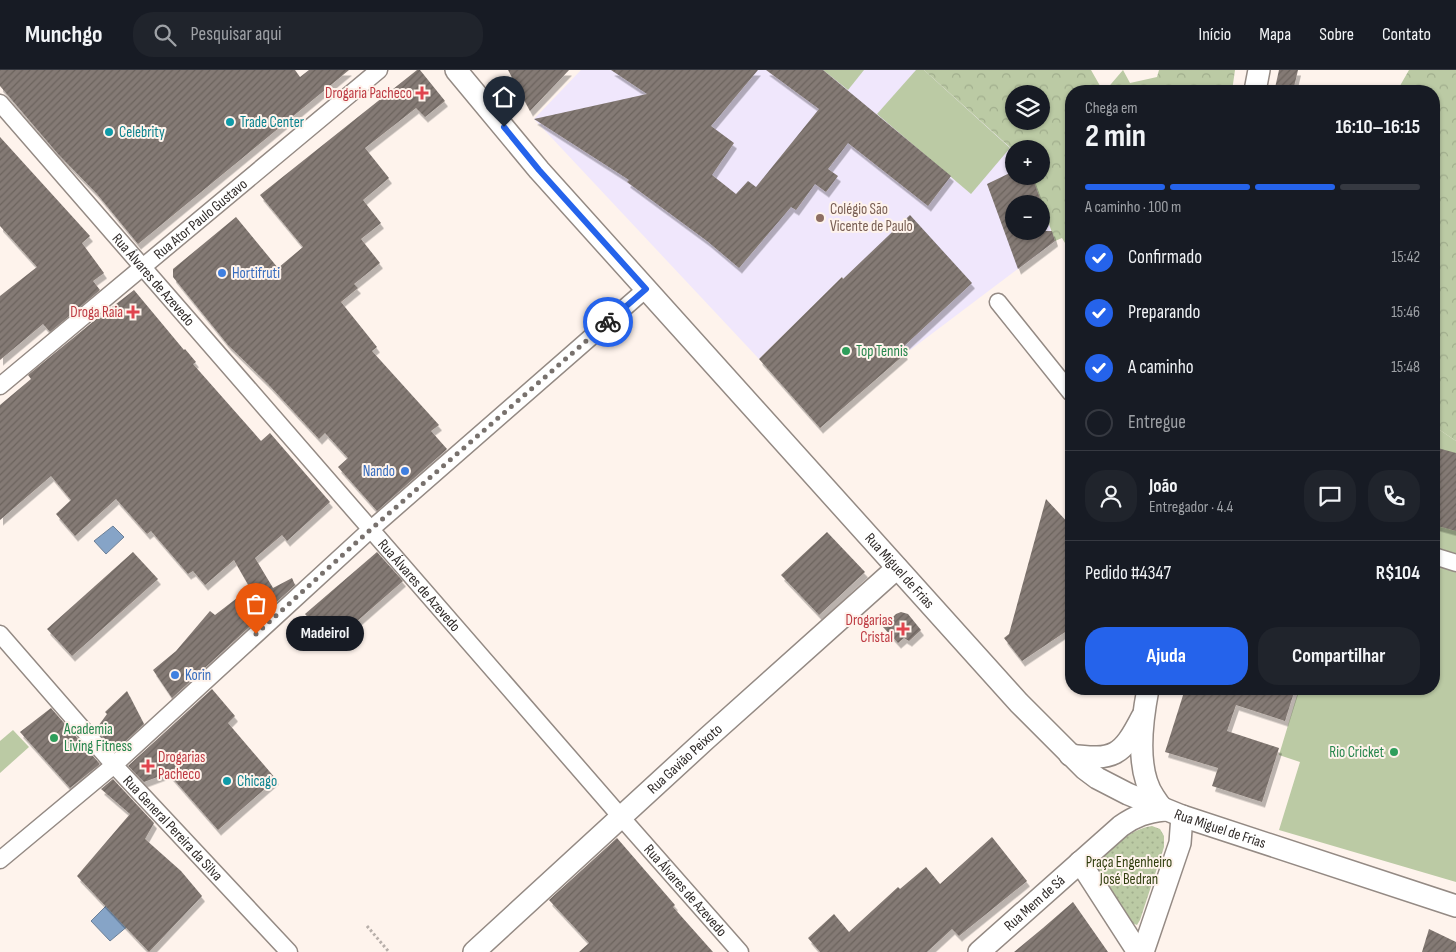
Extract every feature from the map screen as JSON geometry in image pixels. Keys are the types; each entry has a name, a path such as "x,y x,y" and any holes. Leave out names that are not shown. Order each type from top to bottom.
{"main road":[{"name":"Rua Miguel de Frias","path":"456,70 539,170 1019,704 1070,755 1097,778 1128,794 1173,813 1456,906"},
{"path":"1256,85 1259,70"},
{"name":"Rua Gavião Peixoto","path":"474,952 897,568"},
{"path":"1143,952 1180,843 1173,813 1153,797 1144,771 1142,717 1147,695"},
{"path":"1070,755 1100,758 1118,752 1126,745 1142,717"},
{"name":"Rua Mem de Sá","path":"979,952 1132,818 1144,813 1173,813"},
{"path":"1080,862 1138,952"}],"street":[{"name":"Rua Ator Paulo Gustavo","path":"0,386 379,70"},
{"name":"Rua Álvares de Azevedo","path":"0,103 370,530 740,952"},
{"path":"0,860 114,765 370,530 646,289"},
{"path":"998,302 1065,386"},
{"path":"1440,558 1456,563"},
{"name":"Rua General Pereira da Silva","path":"0,634 114,765 289,952"}],"path":[{"path":"367,926 389,952"}],"shaded area":[{"name":"Colégio São Vicente de Paulo","path":"581,70 924,70 1005,143 1005,185 1035,185 1039,195 1005,195 1005,240 1050,240 1050,227 1055,241 905,354 842,277 759,359 534,119"}],"green space":[{"path":"823,70 864,70 848,90"},
{"path":"916,70 924,70 1005,143 1005,154 971,194 877,114"},
{"path":"924,70 1091,70 1100,85 1065,85 1065,243 1062,238 1055,241 1050,227 1050,195 1039,195 1035,185 1050,185 1050,140 1005,140 1005,143"},
{"path":"1123,70 1130,83 1157,77 1159,70 1235,70 1233,85 1110,85"},
{"path":"1409,70 1456,70 1456,441 1440,430 1440,85 1400,85"},
{"name":"Rio Cricket","path":"1440,430 1456,441 1456,882 1279,830 1300,762 1279,755 1297,695 1440,695"},
{"path":"13,730 29,747 0,773 0,741"},
{"name":"Praça Engenheiro José Bedran","path":"1152,826 1160,829 1164,836 1164,847 1137,925 1132,923 1097,871 1097,862 1129,835"}],"water":[{"path":"113,526 124,537 106,554 94,541"},
{"path":"107,905 129,925 110,941 91,921"}],"building":[{"path":"0,70 295,70 300,77 309,70 349,70 138,244 97,194 58,154 0,86"},
{"path":"417,70 420,70 445,101 425,117 416,108 365,148 389,178 363,200 381,223 361,239 380,263 354,284 358,288 341,302 377,347 372,351 439,425 431,431 447,449 377,511 338,467 348,458 325,433 319,439 268,384 228,345 173,277 173,269 236,217 278,268 303,247 260,195"},
{"path":"508,70 569,70 530,111"},
{"path":"611,70 758,70 711,126 734,143 712,175 736,194 748,181 756,187 819,109 766,70 823,70 951,176 928,206 848,143 828,169 838,176 826,192 815,184 796,210 791,207 739,268 707,241 627,182 629,180 534,119 647,94"},
{"path":"1279,70 1298,70 1294,85 1276,85"},
{"path":"0,137 90,236 82,243 104,273 93,281 100,290 50,332 43,324 0,360 0,296 37,267 0,226"},
{"path":"1005,175 1005,185 1035,185 1039,195 1005,195 1005,233 987,184"},
{"path":"910,215 972,283 901,349 905,354 820,428 759,359 842,277 843,279"},
{"path":"1050,231 1052,231 1055,241 1018,269 1007,240 1050,240"},
{"path":"134,290 196,362 193,364 261,441 270,433 330,502 287,541 282,535 255,558 273,588 292,578 295,585 172,698 153,670 176,651 210,611 215,615 250,588 234,560 205,585 193,571 188,574 151,531 147,534 116,499 75,536 56,514 71,500 51,476 0,520 0,405 31,379 28,375"},
{"path":"1440,449 1456,453 1456,531 1440,527"},
{"path":"1046,499 1065,520 1065,632 1022,661 1004,638 1009,634"},
{"path":"827,532 865,572 819,615 781,575"},
{"path":"133,552 158,579 72,656 47,629"},
{"path":"377,552 403,581 331,644 305,614"},
{"name":"Drogarias Cristal","path":"901,612 908,614 921,630 909,641 904,638 898,643 883,627 896,614"},
{"path":"212,689 235,716 228,723 276,779 218,830 168,773 144,782 128,766"},
{"path":"127,691 144,724 115,751 96,729 107,714 105,712"},
{"path":"1183,695 1293,695 1285,721 1236,705 1227,731 1279,748 1262,802 1212,786 1218,768 1165,752"},
{"name":"Academia Living Fitness","path":"51,708 100,764 70,788 20,732"},
{"path":"113,779 154,823 145,839 181,871 202,896 149,952 77,876 130,814 101,789"},
{"path":"992,837 1027,881 959,936 952,929 927,952 820,952 808,938 834,914 849,932 898,887 900,889 926,867 940,884"},
{"path":"617,838 675,905 673,907 713,952 579,952 589,943 549,900"},
{"path":"1073,902 1108,952 1014,952 1043,928"},
{"path":"1429,929 1456,942 1456,952 1422,952"}],"way so far":[{"path":"256,634 370,530 608,322"}],"place":[{"name":"Drogaria Pacheco","path":"422,93"},
{"name":"Trade Center","path":"230,122"},
{"name":"Celebrity","path":"109,132"},
{"name":"Colégio São Vicente de Paulo","path":"820,218"},
{"name":"Hortifruti","path":"222,273"},
{"name":"Droga Raia","path":"133,312"},
{"name":"Top Tennis","path":"846,351"},
{"name":"Nando","path":"405,471"},
{"name":"Drogarias Cristal","path":"903,629"},
{"name":"Madeirol","path":"256,634"},
{"name":"Korin","path":"175,675"},
{"name":"Academia Living Fitness","path":"54,738"},
{"name":"Rio Cricket","path":"1394,752"},
{"name":"Drogarias Pacheco","path":"148,766"},
{"name":"Chicago","path":"227,781"}],"route":[{"path":"504,127 539,170 646,289 608,322"}]}
